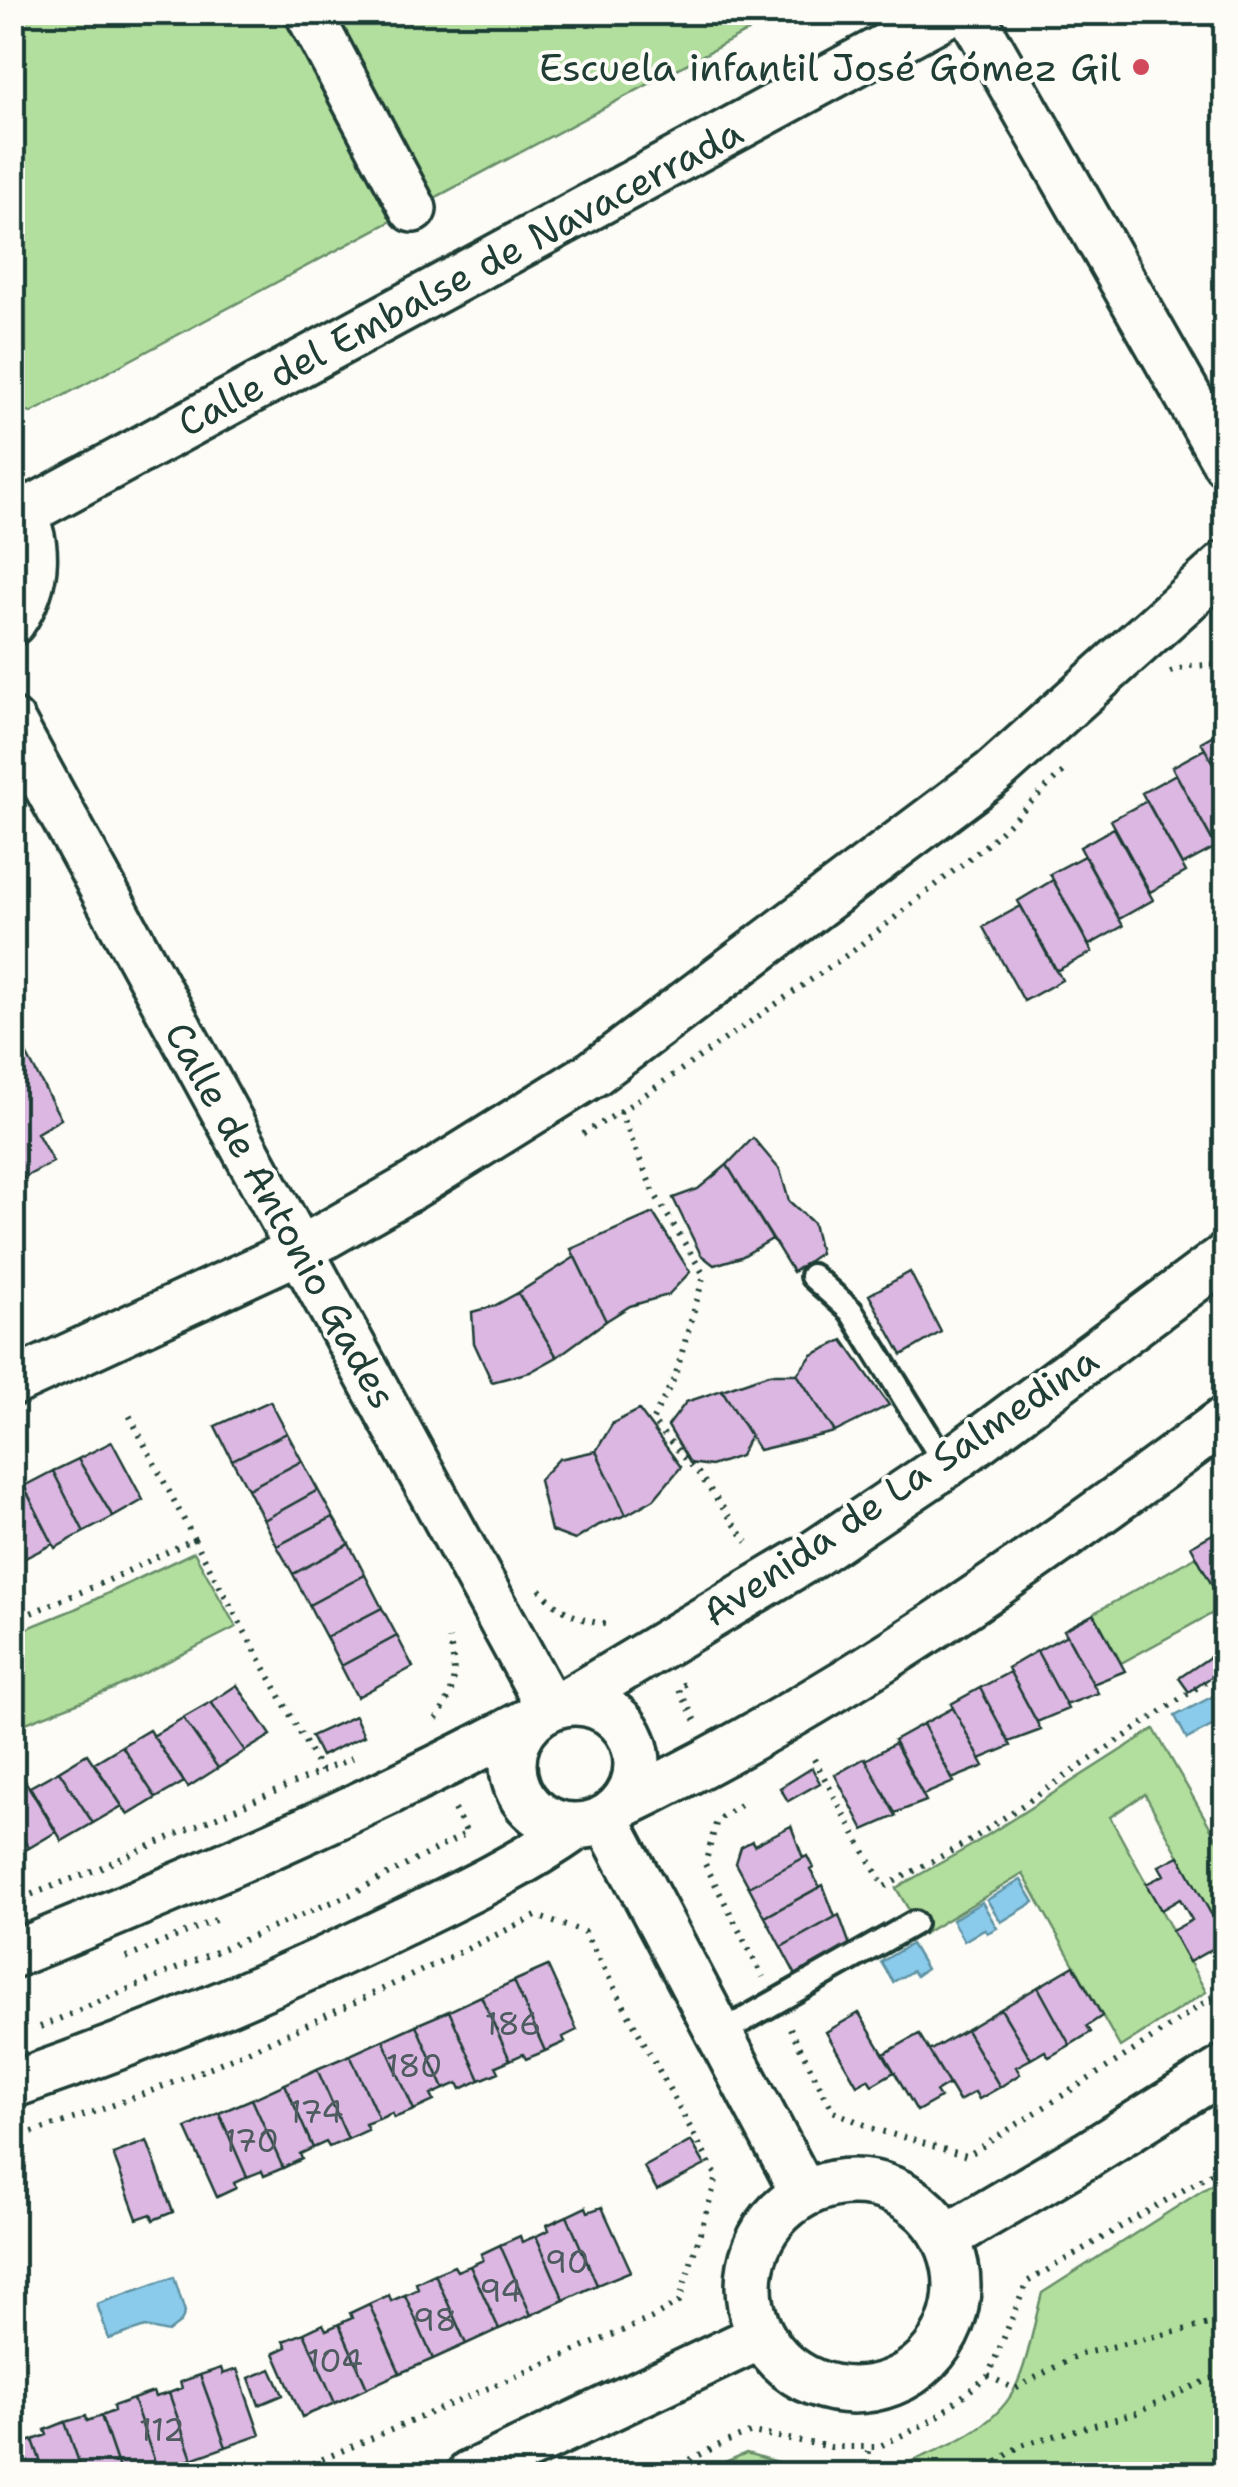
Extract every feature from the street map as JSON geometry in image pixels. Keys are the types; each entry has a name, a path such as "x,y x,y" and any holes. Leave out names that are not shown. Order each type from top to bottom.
{"street":[{"path":"308,12 413,210"},
{"name":"Calle del Embalse de Navacerrada","path":"18,507 950,12"},
{"path":"970,12 1226,463"},
{"path":"12,622 23,606 34,572 34,552 18,507"},
{"path":"12,1383 300,1250 594,1073 993,773 1226,564"},
{"name":"Calle de Antonio Gades","path":"12,722 548,1710"},
{"name":"Avenida de La Salmedina","path":"12,1955 194,1881 435,1771 548,1710 811,1556 946,1465 1226,1256"},
{"path":"12,2086 113,2050 348,1950 531,1860 602,1817 716,1760 882,1660 1068,1536 1226,1418"},
{"path":"584,1702 618,1718 630,1734 637,1770 633,1789 602,1817 555,1824 536,1814 522,1798 514,1779 513,1757 519,1737 548,1710 584,1702"},
{"path":"602,1817 804,2194"},
{"path":"946,2238 1087,2156 1226,2068"},
{"path":"840,2183 875,2184 899,2192 920,2206 946,2238 957,2273 956,2309 942,2342 917,2370 885,2387 849,2391 814,2384 783,2364 761,2336 750,2306 751,2264 777,2214 804,2194 840,2183"},
{"path":"470,2474 761,2336"}],"lane":[{"path":"812,1276 851,1311 946,1465"},
{"path":"719,2034 914,1924"}],"path":[{"path":"1166,674 1190,666 1226,664"},
{"path":"620,1112 854,950 985,846 1068,767"},
{"path":"630,1130 654,1192 704,1275 675,1377 652,1421 699,1474 748,1542"},
{"path":"126,1410 321,1771"},
{"path":"12,1621 194,1539"},
{"path":"540,1589 551,1603 570,1615 612,1625 624,1620"},
{"path":"425,1726 437,1718 450,1696 456,1669 449,1639"},
{"path":"814,1758 884,1887 968,1842 1226,1668"},
{"path":"678,1688 696,1723"},
{"path":"12,1902 97,1870 367,1752"},
{"path":"35,2028 351,1894 467,1833 452,1804"},
{"path":"714,1886 705,1864 718,1820 740,1805"},
{"path":"12,2138 92,2115 202,2073 362,2002 536,1916 584,1932 717,2177 679,2302 652,2318 288,2474"},
{"path":"824,2091 834,2111 847,2118 874,2130 966,2156 1226,1988"},
{"path":"662,2474 752,2432 831,2446 878,2447 932,2420 988,2376 1028,2282 1226,2165"},
{"path":"988,2376 1014,2389 1077,2356 1226,2320"},
{"path":"980,2474 1021,2445 1134,2414 1210,2379 1226,2376"},
{"path":"863,2474 869,2447"}],"green space":[{"path":"12,13 782,13 31,413 12,407"},
{"path":"194,1552 236,1627 113,1689 13,1728 13,1634"},
{"path":"1197,1556 1224,1607 1121,1663 1094,1613"},
{"path":"1154,1729 1225,1853 1225,1941 1145,1794 1110,1817 1206,1992 1120,2047 1023,1874 923,1934 896,1888 969,1847"},
{"path":"1225,2176 1225,2474 879,2474 954,2442 989,2420 1019,2380 1042,2293"},
{"path":"746,2453 820,2474 697,2474"}],"water":[{"path":"1225,1690 1225,1719 1187,1739 1175,1716"},
{"path":"1021,1880 1034,1902 1001,1922 987,1900"},
{"path":"982,1902 997,1928 987,1933 984,1929 964,1941 952,1920"},
{"path":"911,1944 926,1969 916,1976 912,1971 893,1982 881,1962"},
{"path":"174,2277 185,2312 181,2322 168,2332 145,2327 109,2339 97,2304"}],"building":[{"path":"1226,728 1226,787 1201,742"},
{"path":"1205,749 1226,787 1226,833 1212,840 1172,767"},
{"path":"1176,774 1216,847 1182,865 1142,793"},
{"path":"1147,801 1186,872 1150,892 1111,820"},
{"path":"1114,828 1153,900 1119,919 1080,847"},
{"path":"1084,856 1123,926 1089,945 1050,874"},
{"path":"1053,880 1092,952 1056,971 1018,901"},
{"path":"1021,906 1062,980 1024,1001 983,927"},
{"path":"14,1031 61,1119 37,1133 53,1162 12,1184"},
{"path":"753,1138 780,1170 789,1201 813,1223 820,1253 793,1272 727,1165"},
{"path":"727,1165 772,1239 741,1257 714,1265 701,1255 673,1198 698,1189"},
{"path":"653,1213 690,1272 668,1295 630,1306 606,1321 571,1249"},
{"path":"575,1257 606,1321 557,1357 518,1293"},
{"path":"910,1272 941,1332 902,1355 869,1295"},
{"path":"518,1293 557,1357 530,1372 492,1382 474,1343 472,1312"},
{"path":"843,1340 889,1405 835,1432 797,1374 812,1355"},
{"path":"769,1374 797,1374 835,1432 759,1450 722,1390"},
{"path":"722,1390 750,1435 740,1456 711,1466 690,1463 668,1426 686,1402"},
{"path":"270,1401 287,1433 232,1460 215,1426"},
{"path":"639,1410 681,1467 654,1499 626,1515 596,1451 613,1423"},
{"path":"287,1433 302,1461 248,1489 232,1460"},
{"path":"112,1442 143,1500 113,1517 78,1459"},
{"path":"596,1451 626,1515 575,1540 551,1531 539,1480 559,1459"},
{"path":"78,1459 113,1517 84,1532 53,1471"},
{"path":"302,1461 318,1490 264,1520 248,1489"},
{"path":"53,1471 84,1532 55,1548 24,1486"},
{"path":"21,1481 53,1544 21,1560 12,1543 12,1485"},
{"path":"318,1490 333,1517 277,1546 264,1520"},
{"path":"333,1517 349,1544 293,1574 277,1546"},
{"path":"1222,1529 1226,1536 1226,1597 1220,1600 1191,1546"},
{"path":"349,1544 365,1575 309,1605 293,1574"},
{"path":"365,1575 382,1608 326,1637 309,1605"},
{"path":"382,1608 397,1636 341,1666 326,1637"},
{"path":"1094,1614 1125,1671 1093,1684 1064,1630"},
{"path":"1067,1635 1098,1693 1066,1705 1037,1651"},
{"path":"397,1636 413,1667 357,1697 341,1666"},
{"path":"1037,1651 1068,1709 1037,1722 1008,1668"},
{"path":"1210,1657 1220,1671 1189,1692 1179,1678"},
{"path":"1010,1672 1041,1730 1009,1742 980,1688"},
{"path":"237,1685 271,1735 245,1751 211,1702"},
{"path":"980,1688 1011,1746 980,1759 951,1704"},
{"path":"211,1702 245,1751 218,1768 183,1718"},
{"path":"953,1708 984,1766 952,1779 923,1724"},
{"path":"355,1716 364,1736 321,1756 311,1736"},
{"path":"183,1718 218,1768 188,1787 153,1736"},
{"path":"923,1724 954,1782 923,1795 894,1740"},
{"path":"149,1730 184,1782 156,1798 122,1746"},
{"path":"895,1743 926,1801 895,1813 866,1760"},
{"path":"122,1746 156,1798 128,1815 94,1763"},
{"path":"87,1754 122,1806 93,1823 59,1771"},
{"path":"865,1758 896,1816 864,1830 835,1775"},
{"path":"812,1768 820,1783 788,1801 780,1788"},
{"path":"59,1771 93,1823 62,1841 30,1787"},
{"path":"1226,1772 1226,1802 1213,1779"},
{"path":"24,1779 56,1832 29,1848 12,1822 12,1786"},
{"path":"12,1822 29,1848 12,1857"},
{"path":"791,1826 803,1858 749,1887 736,1863 741,1847 752,1841 754,1845"},
{"path":"807,1856 820,1887 765,1917 749,1887"},
{"path":"1179,1856 1226,1941 1189,1962 1172,1931 1192,1920 1180,1899 1161,1910 1146,1884 1164,1875 1159,1866"},
{"path":"823,1885 835,1917 781,1947 765,1917"},
{"path":"839,1915 851,1948 797,1977 781,1947"},
{"path":"548,1966 577,2030 563,2037 565,2042 545,2051 514,1981"},
{"path":"1074,1966 1102,2016 1087,2026 1091,2032 1070,2045 1038,1987"},
{"path":"514,1981 545,2051 526,2059 523,2054 510,2060 481,1996"},
{"path":"1038,1987 1070,2045 1049,2057 1045,2051 1031,2059 1001,2009"},
{"path":"481,1996 510,2060 496,2066 499,2072 480,2080 449,2011"},
{"path":"1001,2009 1031,2059 1016,2067 1020,2074 1000,2087 966,2030"},
{"path":"449,2011 480,2080 461,2089 458,2083 444,2089 416,2025"},
{"path":"859,2013 894,2072 872,2085 868,2079 857,2085 826,2032"},
{"path":"416,2025 444,2089 431,2095 434,2101 414,2110 383,2040"},
{"path":"966,2030 1000,2087 979,2099 975,2092 959,2101 929,2051"},
{"path":"919,2034 949,2084 936,2092 940,2098 917,2111 884,2054"},
{"path":"383,2040 414,2110 379,2119 350,2055"},
{"path":"350,2055 379,2119 365,2124 368,2130 348,2139 317,2069"},
{"path":"317,2069 348,2139 329,2147 326,2142 313,2148 285,2084"},
{"path":"285,2084 313,2148 300,2154 302,2159 283,2168 252,2099"},
{"path":"252,2099 283,2168 264,2176 262,2171 247,2177 219,2113"},
{"path":"219,2113 247,2177 234,2183 236,2188 217,2197 186,2128"},
{"path":"147,2141 173,2212 153,2220 151,2214 137,2219 113,2154"},
{"path":"691,2141 705,2165 657,2190 644,2167"},
{"path":"586,2207 588,2212 602,2207 631,2271 597,2285 567,2216"},
{"path":"567,2216 597,2285 564,2300 536,2236 549,2230 547,2225"},
{"path":"520,2236 522,2242 536,2236 564,2300 531,2315 500,2245"},
{"path":"500,2245 531,2315 499,2329 470,2266 483,2260 481,2254"},
{"path":"454,2266 457,2271 470,2266 499,2329 466,2344 435,2274"},
{"path":"435,2274 466,2344 433,2359 405,2295 418,2289 416,2283"},
{"path":"389,2295 391,2301 405,2295 433,2359 400,2373 369,2304"},
{"path":"369,2304 400,2373 367,2388 339,2324 352,2318 350,2313"},
{"path":"323,2324 326,2330 339,2324 367,2388 335,2403 304,2333"},
{"path":"304,2333 335,2403 302,2417 274,2353 287,2347 284,2341"},
{"path":"221,2368 223,2374 237,2369 260,2435 226,2447 200,2375"},
{"path":"271,2369 283,2395 259,2405 249,2378"},
{"path":"200,2375 226,2447 192,2459 169,2393 182,2388 180,2382"},
{"path":"153,2392 155,2397 169,2393 192,2459 158,2471 133,2399"},
{"path":"133,2399 158,2471 149,2474 121,2474 101,2416 114,2411 113,2406"},
{"path":"86,2416 87,2421 101,2416 121,2474 83,2474 65,2422"},
{"path":"65,2422 83,2474 45,2474 33,2440"},
{"path":"17,2440 19,2445 33,2440 45,2474 12,2474 12,2441"}],"place":[{"name":"Escuela infantil José Gómez Gil","path":"1141,67"}]}
